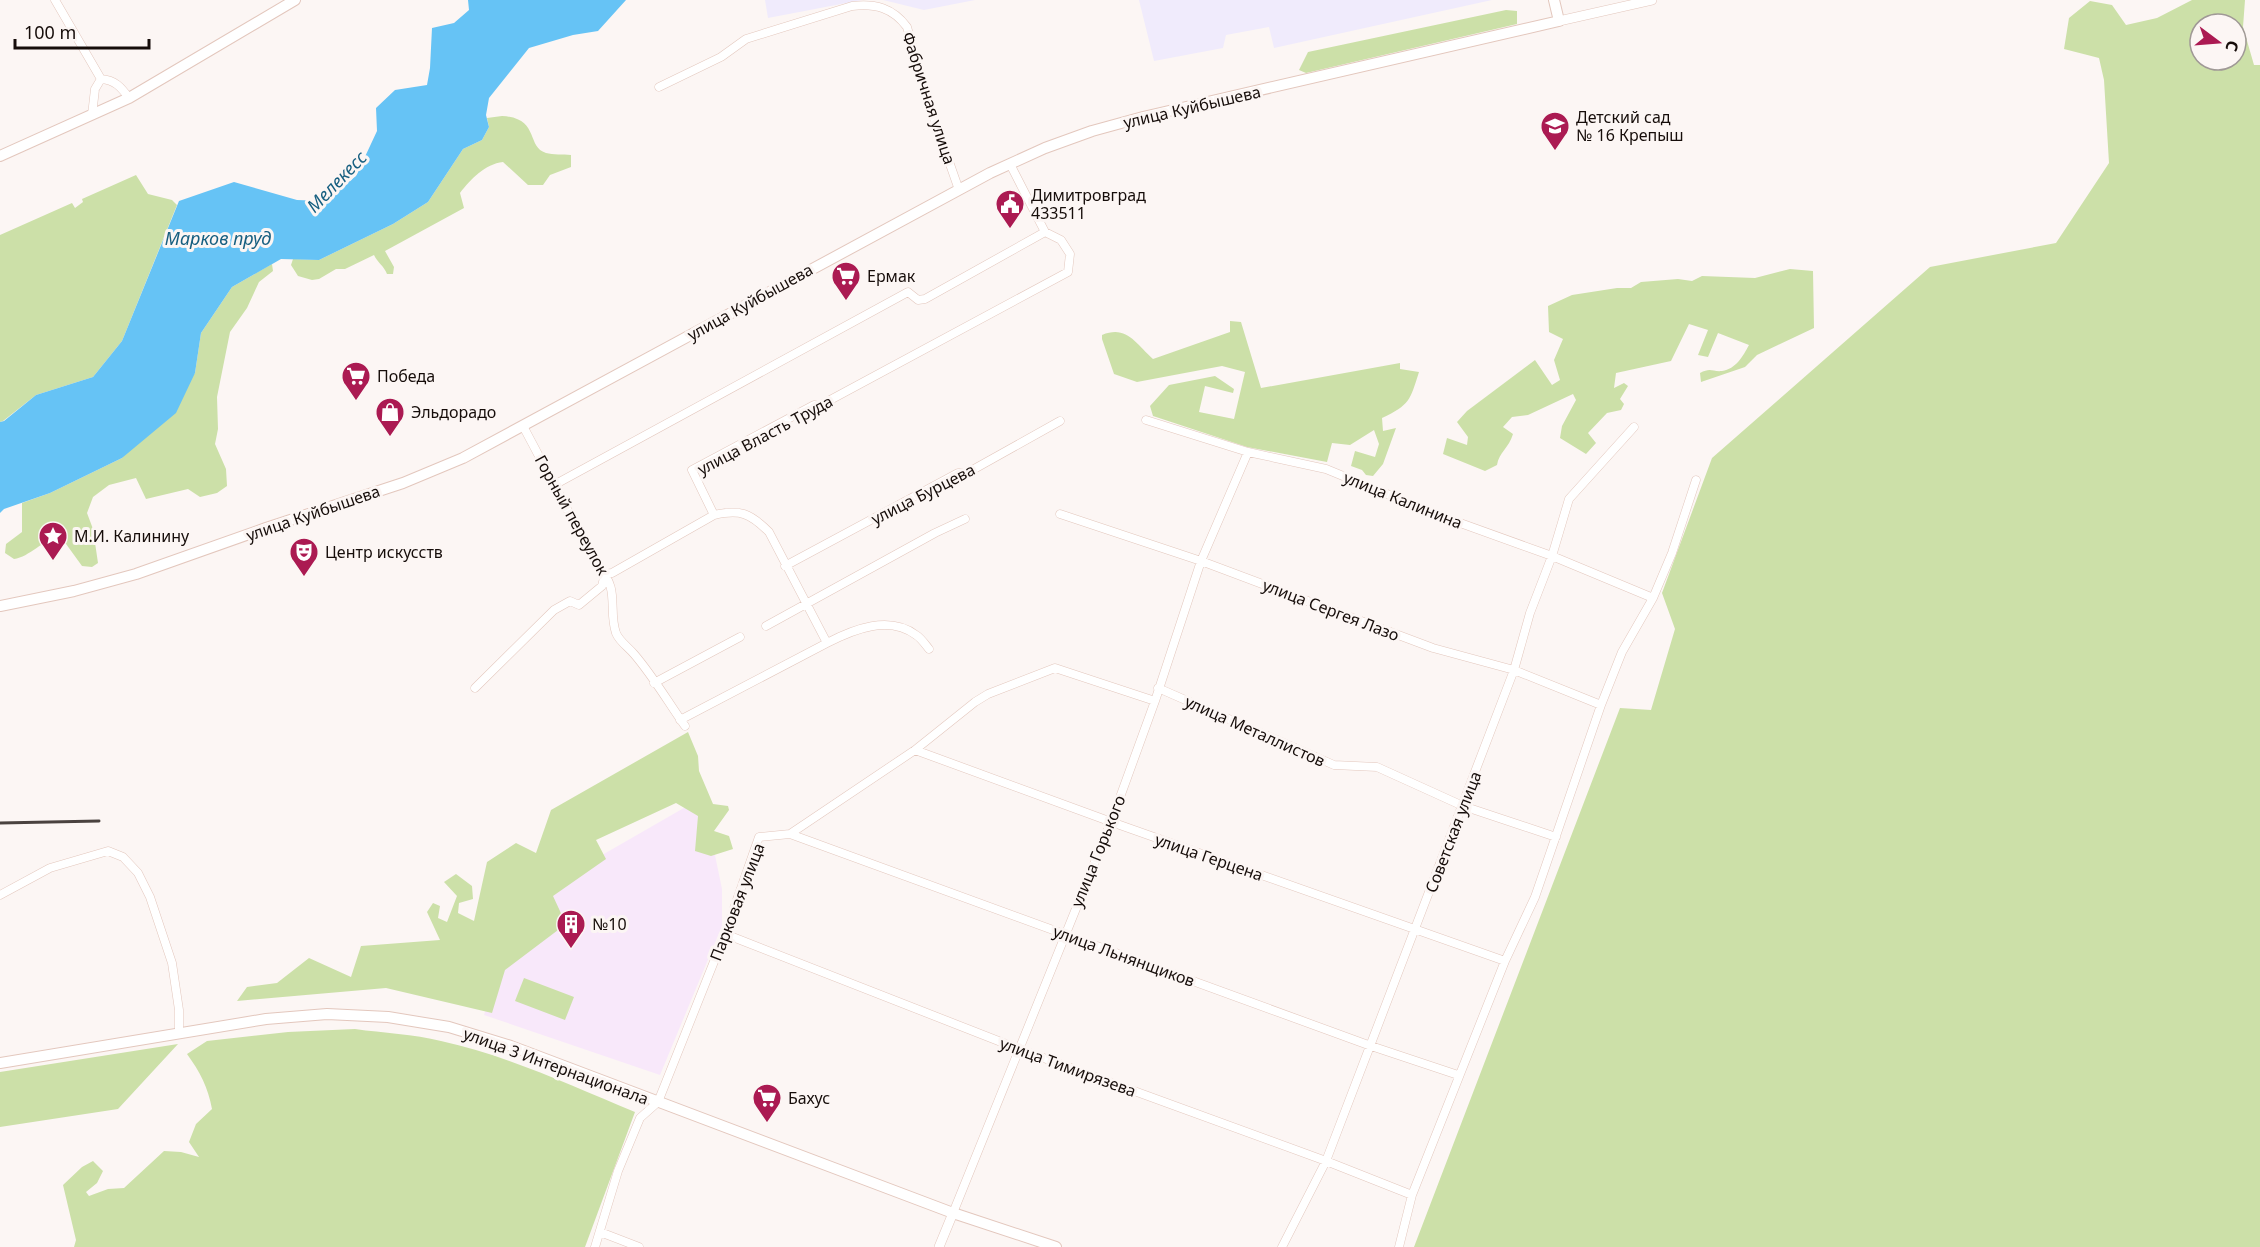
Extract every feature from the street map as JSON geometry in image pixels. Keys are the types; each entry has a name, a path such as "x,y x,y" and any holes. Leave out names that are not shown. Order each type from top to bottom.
{"main road":[{"path":"0,156 129,98 295,0"},
{"path":"1554,0 1559,21"},
{"name":"улица Куйбышева","path":"0,606 74,591 136,574 404,483 463,458 959,190 1045,148 1092,131 1143,117 1559,21"},
{"name":"улица 3 Интернационала","path":"0,1063 286,1017 327,1014 388,1017 449,1027 511,1046 953,1213 1056,1247"}],"street":[{"path":"55,0 101,80"},
{"name":"улица Куйбышева","path":"1559,21 1652,0"},
{"name":"Фабричная улица","path":"659,87 721,57 746,39 852,6 869,4 884,8 900,16 908,27 932,113 959,190"},
{"path":"101,80 109,80 119,85 129,98"},
{"path":"92,115 95,89 101,80"},
{"path":"554,485 908,292 918,300 925,299 1045,232 1010,164"},
{"name":"улица Власть Труда","path":"714,515 692,470 814,405 819,406 1068,272 1070,254 1061,240 1045,232"},
{"name":"улица Калинина","path":"1146,420 1248,452 1326,469 1438,515 1552,556 1653,598"},
{"name":"улица Бурцева","path":"785,566 958,473 967,473 1060,421"},
{"name":"Горный переулок","path":"523,426 599,569 605,574 613,589 612,616 616,636 634,655 682,723 827,643"},
{"name":"Советская улица","path":"1282,1247 1326,1161 1371,1046 1514,670 1530,613 1552,556 1569,499 1634,427"},
{"name":"улица Горького","path":"939,1247 1111,822 1202,561 1248,452"},
{"path":"1399,1247 1412,1195 1505,961 1535,897 1601,705 1622,652 1653,598 1672,553 1696,480"},
{"path":"475,688 554,610 570,602 579,605 602,586 605,574 612,573 714,515 739,512 755,519 769,532 827,643 859,629 889,625 916,635 929,649"},
{"name":"улица Сергея Лазо","path":"1060,514 1202,561 1433,648 1514,670 1601,705"},
{"path":"766,626 935,533 965,519"},
{"path":"654,683 740,637"},
{"name":"Парковая улица","path":"595,1247 618,1171 640,1118 658,1102 725,934 759,837 790,834 915,750 982,698 1055,668 1155,701"},
{"name":"улица Металлистов","path":"1158,688 1334,765 1377,768 1463,806 1556,837"},
{"name":"улица Герцена","path":"915,750 1505,961"},
{"name":"улица Льнянщиков","path":"790,834 1371,1046 1458,1075"},
{"path":"0,895 50,868 108,851 123,857 138,873 150,897 169,952 179,1010 179,1033"},
{"name":"улица Тимирязева","path":"725,934 1019,1049 1326,1161 1412,1195"},
{"path":"600,1232 639,1247"}],"shaded area":[{"path":"765,0 862,0 768,18"},
{"path":"883,0 975,0 924,10"},
{"path":"1139,0 1492,0 1274,48 1269,27 1226,35 1223,48 1154,61"},
{"path":"696,801 710,831 722,889 722,926 660,1075 484,1015 501,962 543,889"}],"green space":[{"path":"2192,0 2245,0 2244,12 2188,12 2188,72 2248,72 2248,44 2254,65 2260,65 2260,1247 1414,1247 1620,708 1651,710 1675,629 1662,593 1712,458 1930,267 2056,243 2109,163 2104,80 2099,58 2064,49 2069,18 2090,1 2112,5 2126,25 2157,18"},
{"path":"1506,10 1517,11 1517,24 1306,73 1299,70 1308,52"},
{"path":"502,116 522,122 540,150 549,154 571,155 571,167 550,175 543,185 528,185 503,162 484,169 460,193 464,208 385,251 394,267 393,274 387,274 374,255 345,269 336,269 319,279 312,280 298,276 291,265 293,259 319,260 393,224 428,202 463,149 482,140 489,127 487,118"},
{"path":"136,175 148,194 172,200 177,205 122,341 93,377 36,395 0,422 0,235 72,203 75,208 83,202 82,199"},
{"path":"272,264 273,271 259,282 247,308 230,332 217,397 218,429 215,444 226,469 227,486 217,493 200,497 188,489 146,499 136,478 109,485 93,497 87,513 93,529 98,563 92,567 82,566 61,537 47,541 20,558 14,559 5,553 6,544 22,532 22,503 50,493 122,458 195,373 201,333 232,287"},
{"path":"1790,269 1813,271 1814,328 1757,355 1745,367 1701,382 1700,373 1731,368 1742,358 1749,345 1718,333 1708,357 1698,355 1708,330 1689,324 1671,361 1616,373 1614,388 1624,383 1628,386 1620,399 1624,404 1621,410 1607,413 1588,433 1596,443 1586,454 1560,438 1562,426 1576,400 1573,394 1528,415 1512,417 1503,427 1513,434 1511,439 1497,465 1485,471 1443,454 1447,438 1467,445 1468,437 1457,422 1467,411 1535,360 1552,385 1560,380 1554,360 1563,339 1549,332 1548,306 1572,295 1631,288 1641,282 1678,279 1692,281 1702,276 1755,278"},
{"path":"1230,321 1241,322 1261,388 1400,363 1400,369 1419,372 1408,401 1382,418 1383,431 1396,428 1383,464 1373,476 1366,475 1362,470 1351,466 1355,451 1375,457 1379,444 1374,430 1350,445 1332,443 1327,462 1247,447 1153,416 1150,406 1169,385 1215,376 1234,389 1233,393 1205,386 1199,412 1234,419 1245,372 1222,366 1137,382 1114,374 1102,339 1102,335 1118,332 1124,334 1153,359 1230,332"},
{"path":"688,732 698,756 699,771 713,804 728,806 729,810 714,831 729,836 733,849 711,856 695,851 698,816 676,803 596,840 606,859 553,896 566,924 505,970 492,1013 386,988 237,1001 247,987 277,983 309,958 351,977 361,946 440,940 427,912 433,903 440,906 438,918 447,922 457,896 444,882 456,874 472,886 473,899 459,903 458,913 474,921 487,862 516,843 536,853 551,810"},
{"path":"524,978 574,997 565,1020 515,1001"},
{"path":"355,1029 420,1037 466,1047 540,1072 635,1112 585,1247 74,1247 76,1240 63,1185 82,1167 93,1161 103,1171 97,1183 86,1192 89,1196 108,1189 124,1188 164,1151 181,1152 199,1157 189,1142 196,1124 212,1109 203,1080 187,1054 207,1041 288,1032"},
{"path":"178,1044 118,1109 0,1127 0,1072"}],"water":[{"name":"Марков пруд","path":"468,0 626,0 598,31 573,35 529,48 489,98 486,115 489,127 482,140 463,149 428,202 393,224 319,260 281,259 232,287 201,333 195,373 176,413 122,458 50,493 4,509 0,513 0,422 36,395 93,377 122,341 179,201 234,182 297,200 324,201 356,176 377,131 376,108 395,90 427,85 432,28 454,23 469,10"}],"railway":[{"path":"0,823 99,821"}],"place":[{"name":"Детский сад № 16 Крепыш","path":"1555,152"},
{"name":"Димитровград 433511","path":"1010,230"},
{"name":"Ермак","path":"846,302"},
{"name":"Победа","path":"356,402"},
{"name":"Эльдорадо","path":"390,438"},
{"name":"М.И. Калинину","path":"53,562"},
{"name":"Центр искусств","path":"304,578"},
{"name":"№10","path":"571,950"},
{"name":"Бахус","path":"767,1124"}],"water label":[{"name":"Мелекесс","path":"337,182"}]}
